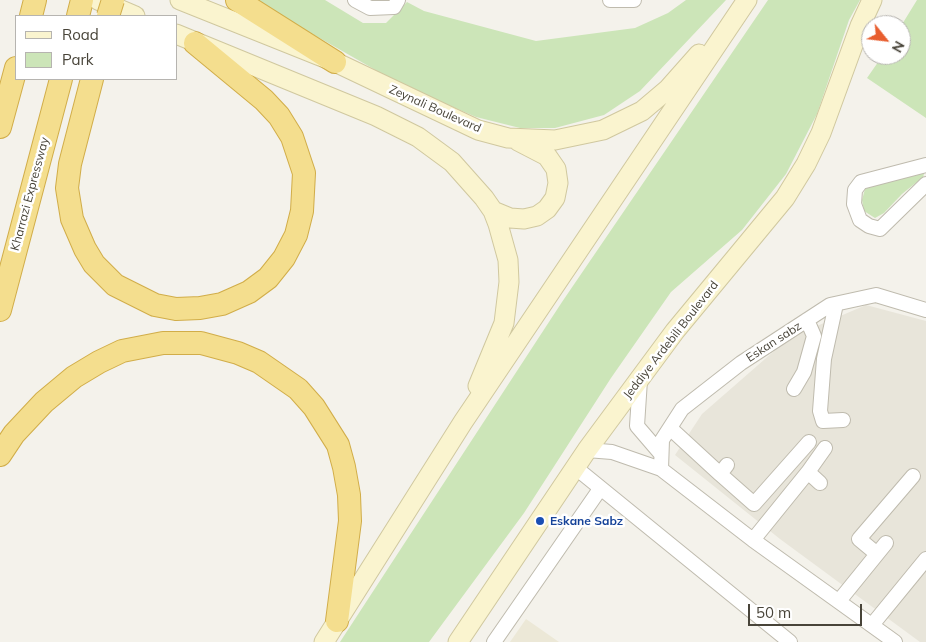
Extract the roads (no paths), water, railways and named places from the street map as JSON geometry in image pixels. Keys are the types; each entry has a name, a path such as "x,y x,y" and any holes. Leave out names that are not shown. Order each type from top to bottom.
{"highway":[{"path":"31,15 35,0"},
{"path":"78,15 82,0"},
{"path":"108,15 113,0"},
{"path":"238,0 335,62"},
{"path":"92,80 70,164 67,188 72,219 94,264 115,285 154,305 176,309 200,308 222,304 249,292 268,278 284,258 296,235 302,211 304,173 292,137 279,116 264,100 186,38"},
{"path":"0,127 15,72"},
{"name":"Kharrazi Expressway","path":"0,310 61,80"},
{"path":"0,455 14,434 44,402 74,377 122,351 163,342 200,343 238,353 259,362 298,388 314,407 338,446 349,495 350,521 338,621"}],"main road":[{"path":"98,0 133,15"},
{"name":"Zeynali Boulevard","path":"180,0 335,62 478,130 508,138 555,140 603,130 642,111 668,89 746,1"},
{"name":"Jeddiye Ardebili Boulevard","path":"458,642 576,468 586,450 675,331 784,198 806,164 821,133 860,26 872,0"},
{"path":"324,642 463,422 746,1"},
{"path":"186,38 376,116 418,137 462,172 493,211 508,260 509,282 504,323 463,422"},
{"path":"493,211 510,218 524,219 537,216 547,209 555,198 558,183 556,169 547,156 530,146 508,138"}],"street":[{"path":"355,0 370,8 394,6 398,0"},
{"path":"610,0 634,0"},
{"path":"926,164 861,182 855,190 854,204 860,220 869,226 880,229 926,184"},
{"name":"Eskan sabz","path":"661,469 662,440 682,409 741,364 830,305 876,295 926,310"},
{"path":"836,304 824,359 820,411 823,420 843,420"},
{"path":"794,389 804,372 814,336 807,320"},
{"path":"640,380 638,426 661,454"},
{"path":"670,428 724,469 754,504 809,442"},
{"path":"753,540 825,448"},
{"path":"586,450 612,452 661,469 753,540 895,642"},
{"path":"576,468 790,642"},
{"path":"808,472 820,483"},
{"path":"877,554 859,539 913,476"},
{"path":"494,642 600,489"},
{"path":"839,601 886,543"},
{"path":"872,625 926,559"}],"place":[{"name":"Eskane Sabz","path":"540,521"}]}
